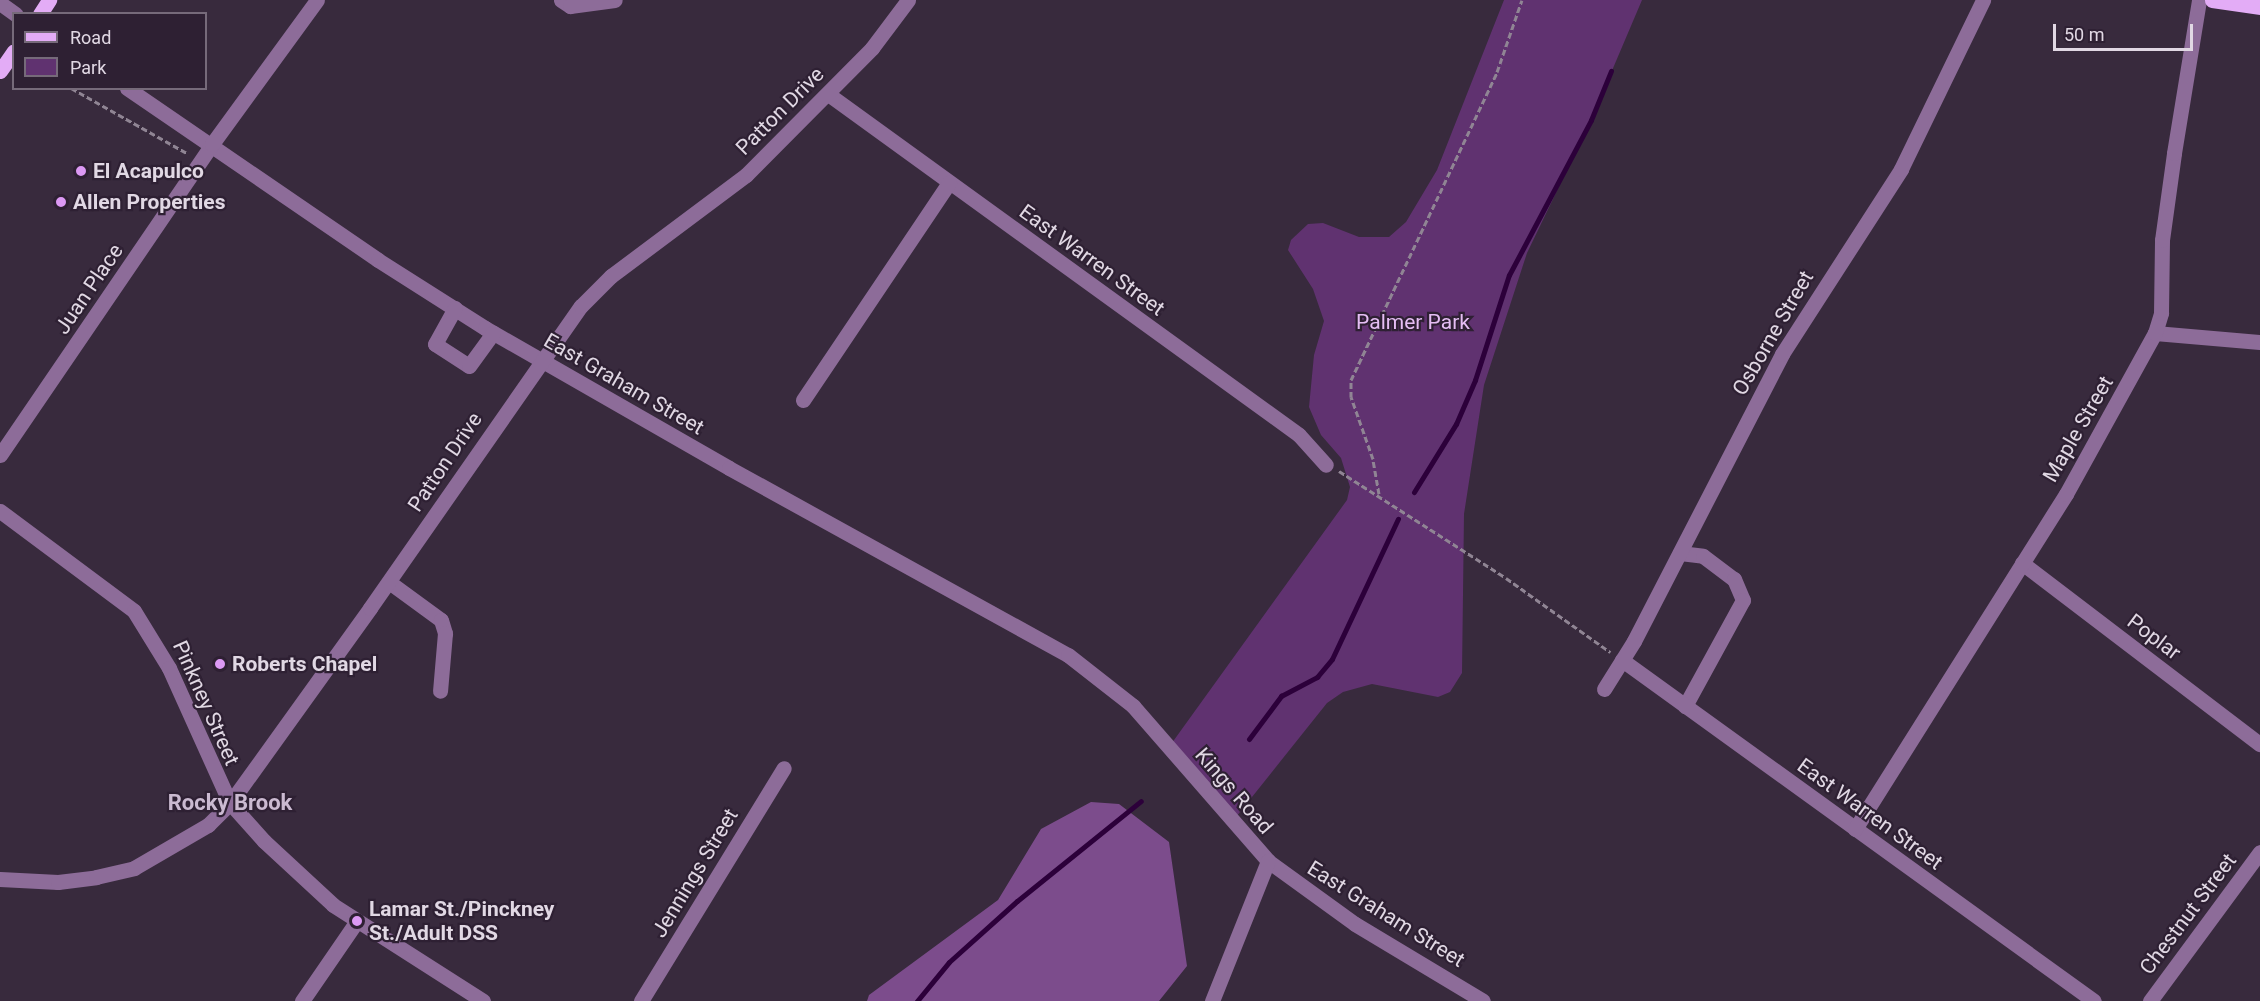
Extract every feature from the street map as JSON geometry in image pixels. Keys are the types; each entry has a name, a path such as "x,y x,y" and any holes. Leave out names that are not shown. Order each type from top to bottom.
{"main road":[{"path":"2212,0 2260,7"},
{"path":"0,71 12,54"}],"street":[{"name":"Juan Place","path":"0,455 212,144 317,0"},
{"path":"561,0 570,6 615,0"},
{"name":"Patton Drive","path":"0,879 58,882 134,868 208,825 230,803 389,582 541,360 581,306 610,276 746,175 872,48 908,0"},
{"name":"Osborne Street","path":"1604,689 1680,553 1782,354 1901,169 1983,0"},
{"name":"Maple Street","path":"1855,829 2066,494 2156,333 2161,313 2162,240 2199,0"},
{"path":"0,3 12,12"},
{"name":"East Graham Street","path":"130,90 493,333 729,468 1016,622 1115,690"},
{"name":"East Warren Street","path":"828,94 1299,435 1326,465"},
{"path":"803,400 949,183"},
{"path":"454,308 435,344 443,350 469,366 493,333"},
{"path":"2156,333 2260,342"},
{"name":"Pinkney Street","path":"0,511 134,611 170,668 230,803 297,874 357,921 483,1001"},
{"path":"1680,553 1703,556 1726,573 1734,579 1743,600 1685,706"},
{"name":"Poplar","path":"2022,563 2260,744"},
{"path":"389,582 441,620 445,633 440,691"},
{"name":"East Warren Street","path":"1622,660 2094,1001"},
{"name":"Kings Road","path":"1115,690 1268,861 1212,1001"},
{"name":"Jennings Street","path":"641,1001 784,768"},
{"name":"Chestnut Street","path":"2150,1001 2260,852"},
{"name":"East Graham Street","path":"1268,861 1355,924 1483,1001"},
{"path":"302,1001 357,921"}],"path":[{"path":"1379,494 1373,459 1351,397 1351,380 1497,72 1522,0"},
{"path":"1326,465 1379,494 1622,660"}],"green space":[{"name":"Palmer Park","path":"1504,0 1642,0 1591,120 1527,253 1484,385 1464,514 1462,673 1450,692 1438,697 1372,684 1343,692 1327,703 1232,822 1169,747 1347,500 1350,487 1341,458 1321,435 1309,407 1314,355 1324,321 1313,289 1288,250 1291,240 1308,224 1323,223 1359,237 1389,237 1406,222 1437,170"}],"shaded area":[{"path":"1091,802 1119,804 1169,842 1187,966 1159,1001 867,1001 869,995 998,900 1041,829"}],"waterway":[{"path":"1414,492 1456,424 1475,380 1509,275 1591,120 1611,71"},
{"path":"1249,739 1281,696 1317,677 1332,659 1398,519"},
{"path":"917,1001 949,962 1017,901 1141,801"}],"place":[{"name":"El Acapulco","path":"81,171"},
{"name":"Allen Properties","path":"61,202"},
{"name":"Roberts Chapel","path":"220,664"},
{"name":"Lamar St./Pinckney St./Adult DSS","path":"357,921"}],"district":[{"name":"Rocky Brook","path":"230,803"}]}
